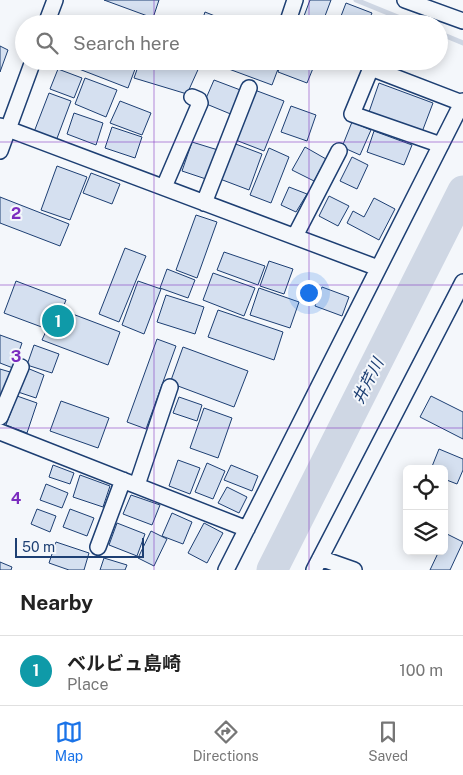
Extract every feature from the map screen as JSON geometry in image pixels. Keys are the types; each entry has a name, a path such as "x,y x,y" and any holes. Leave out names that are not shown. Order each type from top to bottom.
{"street":[{"path":"49,15 55,0"},
{"path":"290,15 295,0"},
{"path":"405,0 446,15"},
{"path":"448,16 463,21"},
{"path":"0,151 4,128 29,70"},
{"path":"370,70 352,114 441,145"},
{"path":"226,570 462,102 376,70"},
{"path":"204,203 249,88"},
{"path":"164,187 200,103 199,100 192,97"},
{"path":"4,128 378,268"},
{"path":"295,236 339,151"},
{"path":"354,570 317,564 457,308 463,282"},
{"path":"0,417 21,368"},
{"path":"98,547 130,483 170,387"},
{"path":"0,432 247,529"}],"building":[{"path":"104,0 159,0 154,15 145,15"},
{"path":"310,0 331,0 325,15 304,15"},
{"path":"346,3 372,13 371,15 341,15"},
{"path":"0,46 8,50 0,72"},
{"path":"58,70 82,78 74,98 50,89"},
{"path":"82,70 135,70 128,88"},
{"path":"137,70 198,70 187,94 134,78"},
{"path":"232,70 278,70 272,85"},
{"path":"279,70 312,70 307,83 278,72"},
{"path":"85,78 117,90 106,117 75,104"},
{"path":"214,80 243,91 233,115 204,103"},
{"path":"379,83 433,103 422,132 369,112"},
{"path":"252,89 284,101 264,151 233,139"},
{"path":"49,93 71,101 56,141 34,132"},
{"path":"120,101 151,113 142,135 110,123"},
{"path":"291,106 316,115 307,141 281,132"},
{"path":"74,113 103,123 96,145 67,134"},
{"path":"352,122 371,130 360,155 342,147"},
{"path":"112,127 142,137 135,158 105,148"},
{"path":"374,131 412,145 404,165 367,152"},
{"path":"192,142 218,150 206,179 182,171"},
{"path":"233,143 262,154 249,190 220,179"},
{"path":"305,147 326,159 314,181 292,170"},
{"path":"269,148 289,157 271,203 250,195"},
{"path":"352,157 368,165 357,189 340,181"},
{"path":"57,166 87,177 70,220 41,210"},
{"path":"91,173 120,184 112,204 83,193"},
{"path":"289,187 307,194 296,212 281,205"},
{"path":"329,196 349,206 338,226 319,216"},
{"path":"0,197 69,224 60,246 0,223"},
{"path":"374,198 395,209 379,240 347,223 353,211 364,217"},
{"path":"196,215 217,222 197,278 176,270"},
{"path":"125,248 146,256 119,322 99,314"},
{"path":"224,252 265,266 258,285 217,270"},
{"path":"269,261 293,269 284,294 260,286"},
{"path":"167,269 195,280 188,298 160,288"},
{"path":"213,273 255,288 244,316 203,300"},
{"path":"16,281 66,300 62,310 120,332 108,365 42,340 47,329 4,313"},
{"path":"138,281 161,289 144,334 122,325"},
{"path":"322,287 349,297 342,316 315,306"},
{"path":"259,288 299,302 290,328 250,315"},
{"path":"166,295 204,307 195,334 157,322"},
{"path":"218,310 283,332 274,360 208,337"},
{"path":"0,335 22,343 13,368 0,363"},
{"path":"157,339 176,346 146,429 127,422"},
{"path":"34,345 59,354 52,373 27,365"},
{"path":"183,347 248,371 234,407 170,383"},
{"path":"27,368 44,375 36,398 18,392"},
{"path":"0,369 10,372 2,395 0,395"},
{"path":"17,396 37,403 27,433 6,425"},
{"path":"431,396 463,412 463,439 420,417"},
{"path":"179,397 202,405 197,421 173,413"},
{"path":"61,401 109,418 98,448 50,431"},
{"path":"204,408 232,418 218,458 190,448"},
{"path":"439,449 463,459 463,470 457,484 448,481 448,465 433,465"},
{"path":"178,460 200,468 190,494 169,486"},
{"path":"207,463 225,471 213,499 195,492"},
{"path":"53,465 74,473 70,484 49,477"},
{"path":"231,465 258,476 252,491 224,480"},
{"path":"80,475 110,486 103,507 73,497"},
{"path":"46,484 68,493 62,508 40,500"},
{"path":"227,487 247,497 239,513 218,503"},
{"path":"131,495 160,505 152,525 123,514"},
{"path":"37,509 56,516 50,532 31,524"},
{"path":"70,509 94,518 87,536 63,527"},
{"path":"172,513 192,522 183,544 162,536"},
{"path":"117,523 145,534 137,556 109,545"},
{"path":"204,523 223,533 207,563 188,553"},
{"path":"151,531 167,539 154,566 138,558"},
{"path":"448,534 463,542 450,570 430,570 437,555 448,555"},
{"path":"56,542 89,553 84,570 69,570 49,563"},
{"path":"104,558 127,565 125,570 100,570"},
{"path":"0,562 12,567 11,570 0,570"}],"waterway":[{"path":"356,0 393,15"},
{"path":"448,37 463,43"},
{"name":"井芹川","path":"272,570 463,191"}],"place":[{"name":"ベルビュ島崎","path":"58,321"}]}
